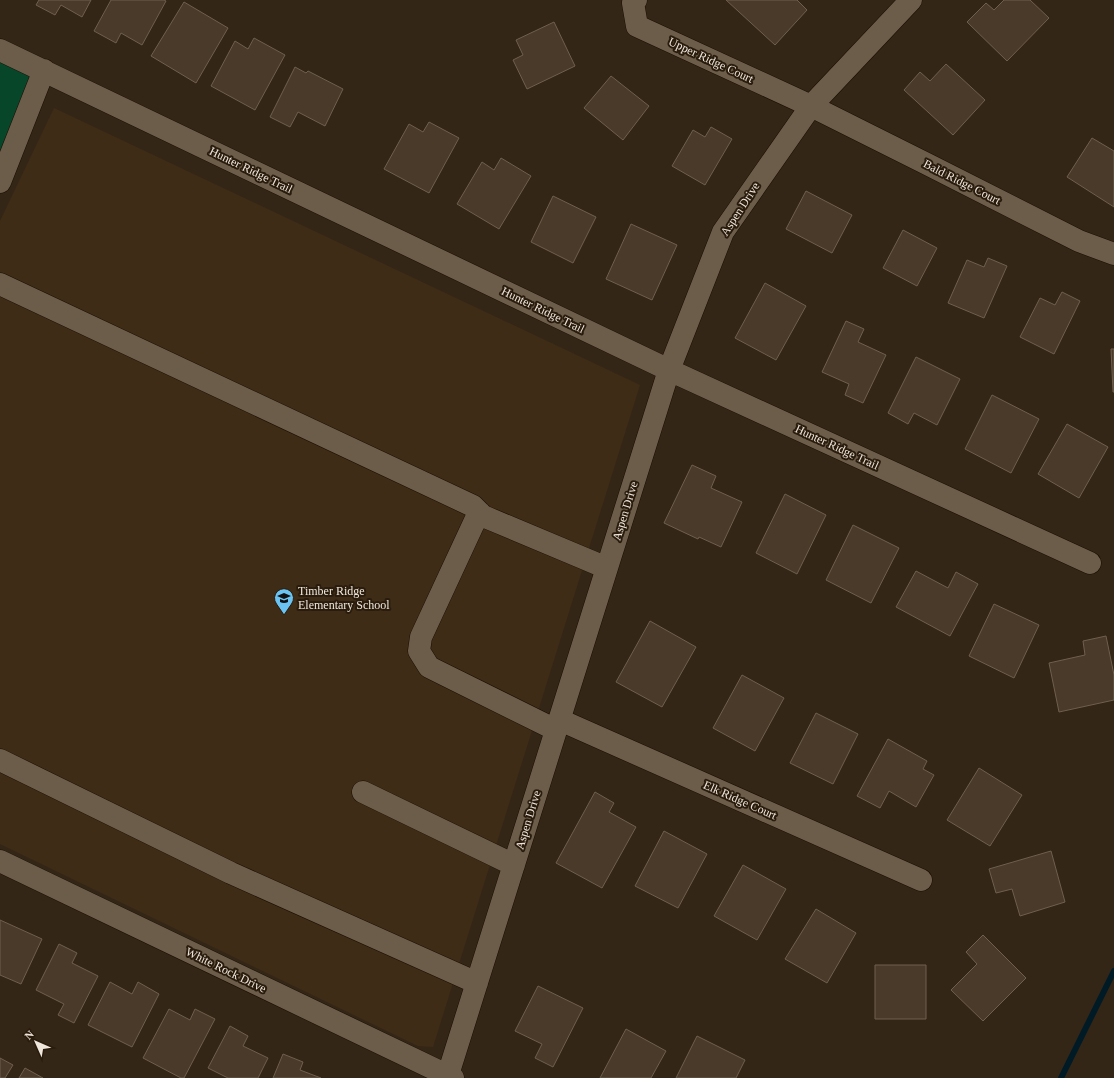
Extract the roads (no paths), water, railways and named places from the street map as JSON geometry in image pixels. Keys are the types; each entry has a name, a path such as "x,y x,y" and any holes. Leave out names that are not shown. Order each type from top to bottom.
{"street":[{"name":"Upper Ridge Court","path":"636,0 633,3 637,26 811,106"},
{"name":"Aspen Drive","path":"449,1077 477,982 669,370 723,232 811,106 911,0"},
{"name":"Hunter Ridge Trail","path":"0,50 669,370 1090,563"},
{"path":"0,182 44,70"},
{"name":"Bald Ridge Court","path":"811,106 1079,242 1114,254"},
{"path":"0,284 473,506 483,516 607,568"},
{"name":"Elk Ridge Court","path":"479,512 421,637 419,651 429,667 558,725 921,880"},
{"path":"0,760 231,873 477,982"},
{"path":"363,792 514,865"},
{"name":"White Rock Drive","path":"0,861 449,1077"}],"waterway":[{"path":"1061,1078 1114,971"}],"place":[{"name":"Timber Ridge Elementary School","path":"284,615"}]}
